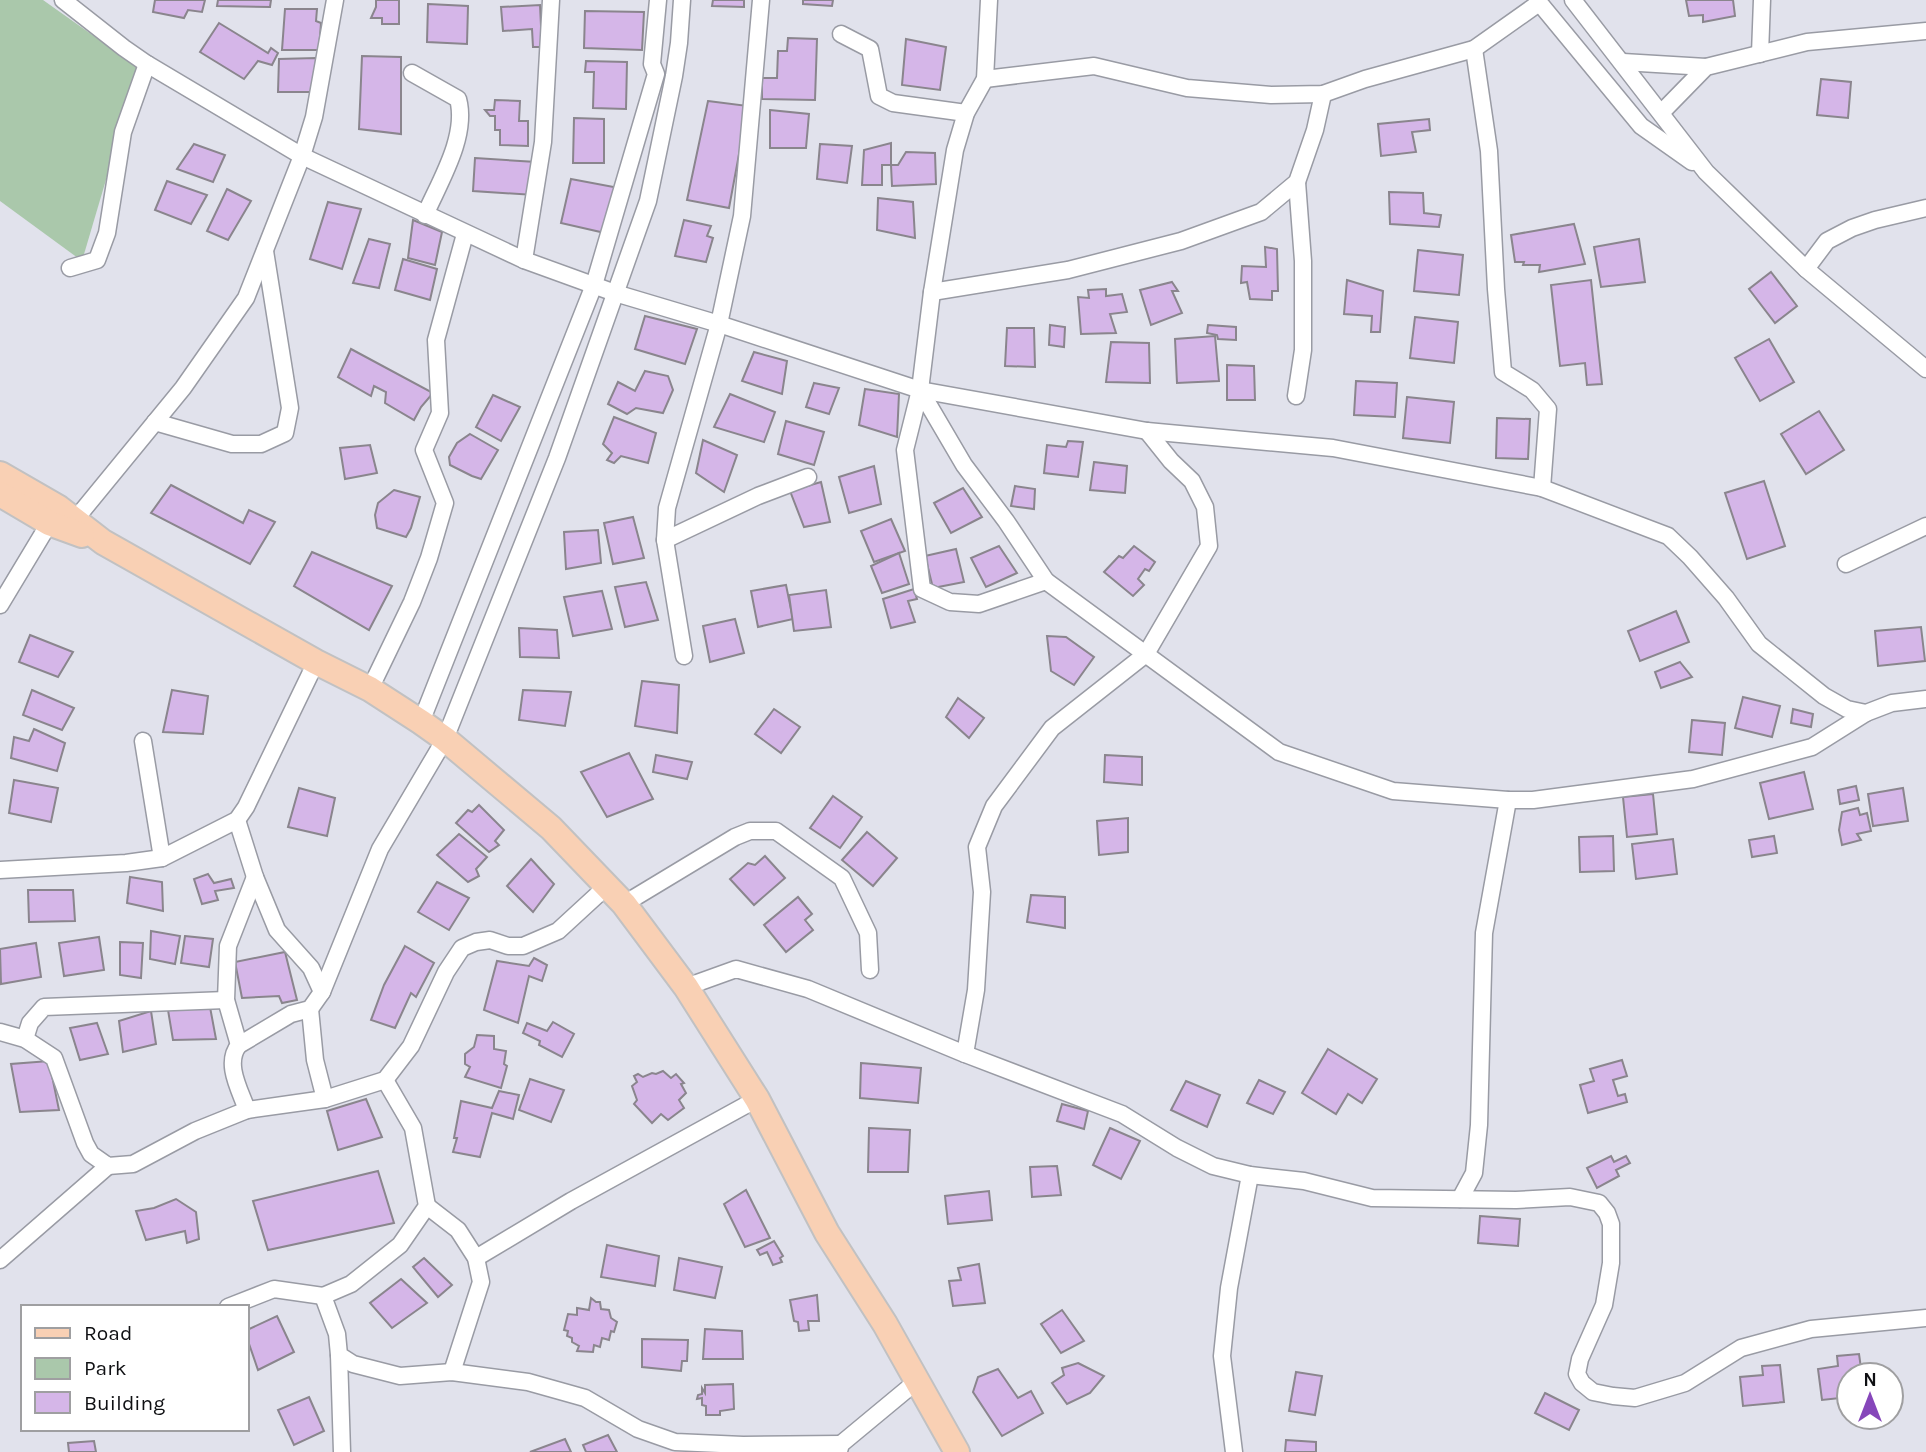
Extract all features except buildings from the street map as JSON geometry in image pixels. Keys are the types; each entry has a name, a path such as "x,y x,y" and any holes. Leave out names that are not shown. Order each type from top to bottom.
{"main road":[{"path":"0,474 61,517 103,542 316,662 370,689 445,739 551,828 615,895 686,987 757,1099 827,1233 885,1324 957,1452"},
{"path":"0,494 61,517"}],"street":[{"path":"63,0 147,64 302,156 524,260 615,293 920,390 1147,431 1333,448 1542,488 1668,536 1726,598 1759,644 1824,696 1847,709 1866,713"},
{"path":"0,605 61,517 155,422 183,388 246,298 302,156 314,117 335,0"},
{"path":"524,260 543,142 551,0"},
{"path":"421,722 594,285 619,208 656,75 652,64 658,0"},
{"path":"325,1099 314,1060 310,1009 322,992 380,849 445,739 557,458 648,201 674,76 682,0"},
{"path":"684,656 665,540 667,508 719,324 742,216 761,0"},
{"path":"989,0 985,79 966,113 955,150 932,292 920,390 905,450 922,589 950,602 979,604 1046,581"},
{"path":"1573,0 1706,172 1806,269 1926,369"},
{"path":"1760,54 1762,0"},
{"path":"985,79 1094,66 1187,88 1271,95 1323,94 1365,79 1474,49 1538,2 1641,126 1706,172"},
{"path":"1623,62 1706,67 1807,42 1926,31"},
{"path":"841,34 870,49 880,96 893,103 966,113"},
{"path":"1474,49 1489,151 1503,372 1532,390 1548,409 1542,488"},
{"path":"70,268 97,260 104,242 123,132 147,64"},
{"path":"1661,113 1706,67"},
{"path":"412,73 458,99 462,112 458,138 425,215"},
{"path":"1296,397 1303,350 1303,261 1297,182 1315,130 1323,94"},
{"path":"932,292 1068,270 1181,241 1261,212 1297,182"},
{"path":"1806,269 1827,241 1852,228 1875,219 1926,208"},
{"path":"370,689 412,602 429,558 445,503 424,450 440,413 436,341 465,234"},
{"path":"155,422 232,444 261,444 285,433 290,408 265,251"},
{"path":"920,390 964,465 1046,581 1279,752 1393,791 1532,800 1693,779 1812,747 1866,713 1892,702 1926,699"},
{"path":"965,1054 976,990 982,892 977,847 994,806 1052,728 1146,654 1209,546 1205,507 1192,481 1171,461 1147,431"},
{"path":"665,540 758,496 807,477"},
{"path":"1846,564 1926,526"},
{"path":"0,870 126,863 162,858 237,820 246,807 316,662"},
{"path":"143,741 162,858"},
{"path":"1460,1199 1474,1173 1479,1125 1484,933 1508,800"},
{"path":"237,820 255,877 277,930 311,968 322,992"},
{"path":"0,1260 108,1166 133,1164 195,1131 247,1110 325,1099 385,1080 411,1046 446,972 462,948 490,940 508,947 523,947 558,931 615,895 750,831 776,831 842,878 868,933 870,970"},
{"path":"239,1045 226,1000 228,947 255,877"},
{"path":"686,987 736,969 808,989 965,1054 1122,1114 1177,1148 1213,1166 1304,1181 1372,1198 1516,1200 1570,1196 1599,1203 1611,1224 1613,1246 1604,1305 1580,1359 1577,1374 1582,1383 1593,1392 1635,1398 1685,1383 1741,1348 1811,1329 1926,1318"},
{"path":"25,1039 30,1023 44,1007 226,1000"},
{"path":"247,1110 233,1068 233,1052 239,1045 291,1014 310,1009"},
{"path":"0,1032 25,1039 54,1058 85,1143 91,1154 108,1166"},
{"path":"385,1080 413,1128 427,1206 458,1230 476,1258 481,1282 452,1372"},
{"path":"476,1258 571,1201 757,1099"},
{"path":"1234,1452 1222,1356 1229,1288 1250,1174"},
{"path":"233,1305 274,1289 323,1296 351,1284 400,1245 427,1206"},
{"path":"323,1296 337,1334 342,1452"},
{"path":"339,1355 353,1364 400,1376 452,1372 528,1382 585,1398 638,1429 675,1442 840,1448 917,1381"}],"green space":[{"path":"0,0 43,0 139,68 82,261 0,201"}]}
